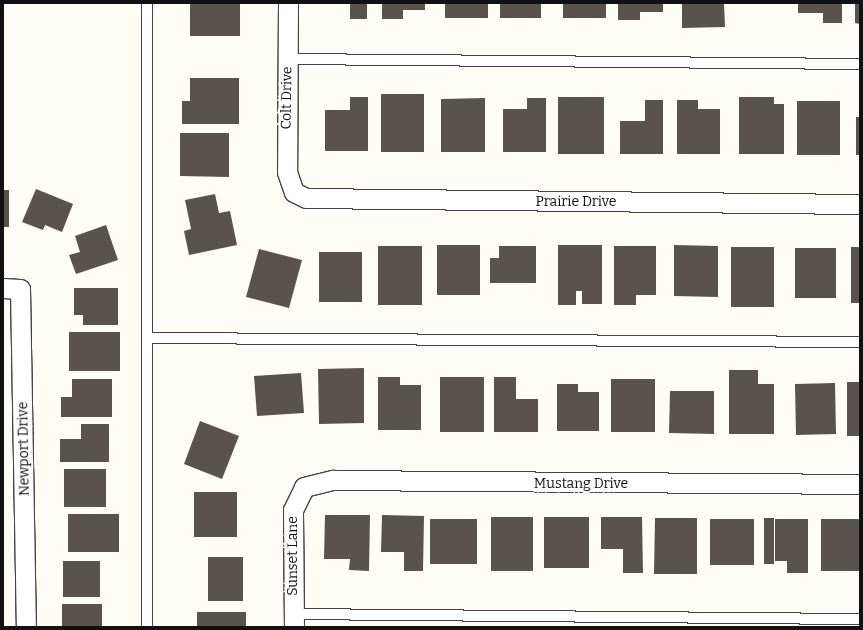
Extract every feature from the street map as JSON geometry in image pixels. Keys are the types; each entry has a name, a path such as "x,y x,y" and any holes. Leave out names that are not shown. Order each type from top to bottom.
{"street":[{"name":"Colt Drive","path":"288,3 287,172 294,192"},
{"name":"Prairie Drive","path":"294,192 322,201 860,204"},
{"name":"Newport Drive","path":"3,288 20,289 26,627"},
{"name":"Mustang Drive","path":"304,486 333,480 860,484"},
{"name":"Sunset Lane","path":"294,621 292,510 304,486"}],"lane":[{"path":"146,3 147,627"},
{"path":"288,59 860,64"},
{"path":"147,338 860,342"},
{"path":"294,621 860,619"}],"building":[{"path":"190,3 240,3 240,36 190,36"},
{"path":"350,3 367,3 367,19 350,19"},
{"path":"382,3 425,3 425,10 403,10 403,19 382,19"},
{"path":"445,3 488,3 488,18 445,18"},
{"path":"500,3 541,3 541,18 500,18"},
{"path":"563,3 606,3 606,18 563,18"},
{"path":"618,3 663,3 663,12 640,12 640,20 618,20"},
{"path":"682,3 724,3 725,27 682,28"},
{"path":"798,3 842,3 842,23 823,23 823,13 798,13"},
{"path":"855,3 860,3 860,24 855,23"},
{"path":"190,78 239,78 239,124 182,124 182,101 190,101"},
{"path":"381,94 424,94 424,152 381,152"},
{"path":"350,97 368,97 368,151 325,151 325,110 350,110"},
{"path":"558,97 604,97 604,154 558,154"},
{"path":"739,97 774,97 774,104 784,104 784,154 739,154"},
{"path":"485,98 485,152 441,152 441,99"},
{"path":"527,98 546,98 546,152 503,152 503,109 527,109"},
{"path":"645,100 663,100 663,154 620,154 620,121 645,121"},
{"path":"677,100 698,100 698,109 720,109 720,154 677,154"},
{"path":"797,101 840,101 840,155 797,155"},
{"path":"856,117 860,117 860,155 856,155"},
{"path":"180,133 229,133 229,177 180,176"},
{"path":"36,189 73,204 62,232 45,225 43,230 22,222"},
{"path":"3,190 9,190 9,227 3,227"},
{"path":"215,194 219,213 230,211 237,245 189,255 184,231 191,229 185,200"},
{"path":"106,225 118,260 76,274 69,255 80,252 75,236"},
{"path":"437,245 480,245 480,295 437,295"},
{"path":"558,245 602,245 602,304 582,304 582,291 576,291 576,305 558,305"},
{"path":"674,245 718,246 718,297 674,296"},
{"path":"378,246 422,246 422,305 378,305"},
{"path":"499,246 536,246 536,283 490,283 490,258 499,258"},
{"path":"614,246 656,246 656,295 636,295 636,305 614,305"},
{"path":"731,247 774,247 774,307 731,307"},
{"path":"851,247 860,247 860,303 851,303"},
{"path":"795,248 836,248 836,298 795,298"},
{"path":"259,249 302,260 289,308 246,297"},
{"path":"319,252 362,252 362,302 319,302"},
{"path":"74,288 118,288 118,325 83,325 83,315 74,315"},
{"path":"69,332 120,332 120,371 69,371"},
{"path":"364,368 364,423 319,424 318,369"},
{"path":"729,370 758,370 758,384 774,384 774,434 729,434"},
{"path":"301,373 304,413 257,416 254,376"},
{"path":"378,377 400,377 400,385 421,385 421,430 378,430"},
{"path":"440,377 484,377 484,432 440,432"},
{"path":"494,377 516,377 516,399 538,399 538,432 494,432"},
{"path":"72,379 112,379 112,417 61,417 61,397 72,397"},
{"path":"611,379 655,379 655,432 611,432"},
{"path":"847,382 860,382 860,436 847,436"},
{"path":"835,383 836,434 796,435 795,384"},
{"path":"557,384 578,384 578,392 599,392 599,431 557,431"},
{"path":"670,391 714,391 714,434 669,433"},
{"path":"200,421 239,436 222,479 184,464"},
{"path":"81,424 109,424 109,462 60,462 60,439 81,439"},
{"path":"64,469 106,469 106,507 64,507"},
{"path":"194,492 237,492 237,537 194,537"},
{"path":"68,514 119,514 119,552 68,552"},
{"path":"325,515 370,515 369,571 349,570 350,559 324,559"},
{"path":"382,515 424,516 423,571 404,571 404,552 381,552"},
{"path":"491,517 533,517 533,571 491,571"},
{"path":"544,517 589,517 589,568 544,568"},
{"path":"601,517 642,517 643,573 623,573 623,549 601,549"},
{"path":"655,518 697,518 697,574 654,574"},
{"path":"764,518 774,518 774,564 764,564"},
{"path":"430,519 477,519 477,564 430,564"},
{"path":"710,519 754,519 754,565 710,565"},
{"path":"775,519 808,519 808,573 787,573 787,561 775,561"},
{"path":"821,519 860,519 860,571 821,571"},
{"path":"208,557 243,557 243,601 208,601"},
{"path":"63,561 100,561 100,597 63,597"},
{"path":"62,604 102,604 102,627 62,627"},
{"path":"197,612 246,612 246,627 197,627"}]}
